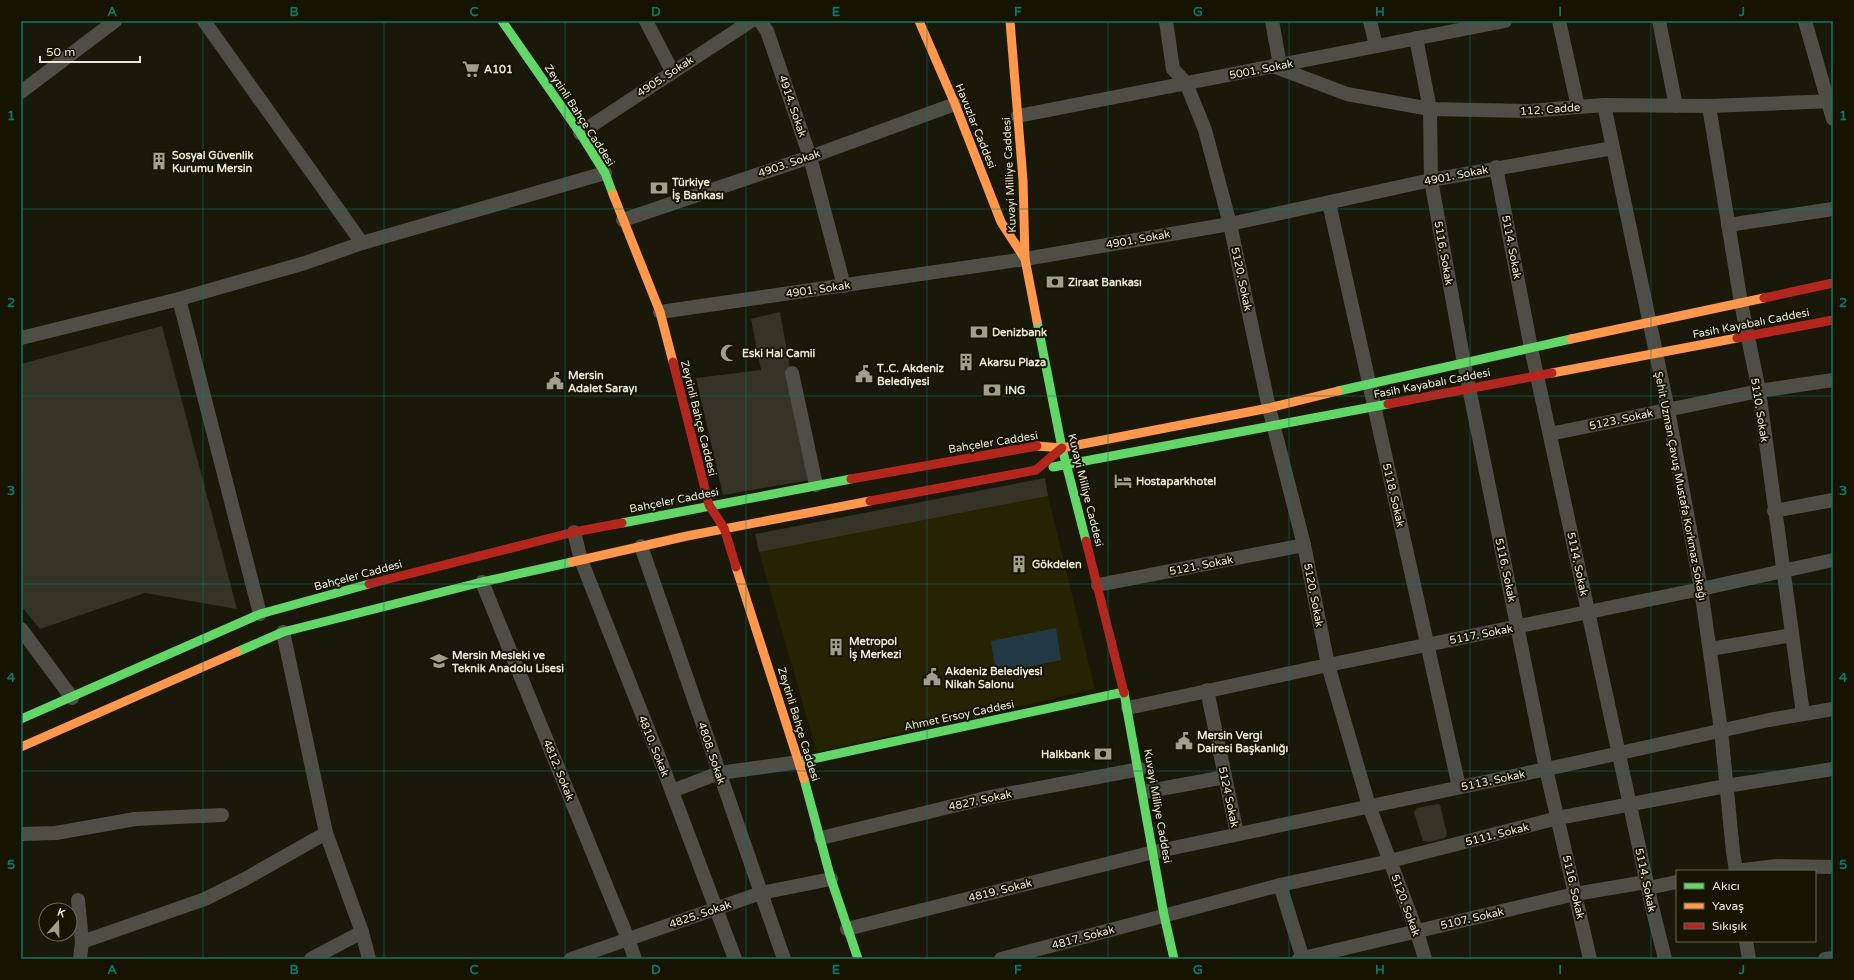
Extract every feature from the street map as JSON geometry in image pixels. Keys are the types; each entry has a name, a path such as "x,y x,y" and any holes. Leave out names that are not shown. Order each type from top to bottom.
{"street":[{"path":"21,92 115,21"},
{"path":"204,21 362,243"},
{"name":"Zeytinli Bahçe Caddesi","path":"502,21 580,133 605,174 660,312 709,505 724,528 799,762 831,879 858,959"},
{"path":"646,21 672,71"},
{"name":"4905. Sokak","path":"580,133 750,21"},
{"name":"4914. Sokak","path":"760,21 767,31 810,157 844,286"},
{"name":"Havuzlar Caddesi","path":"919,21 955,104 1000,222 1025,259"},
{"name":"Kuvayi Milliye Caddesi","path":"1010,21 1023,180 1025,259 1062,448 1128,708 1140,769 1164,915 1174,959"},
{"name":"5120. Sokak","path":"1166,21 1173,69 1186,83 1205,130 1230,224 1269,408 1304,545 1328,665 1369,806 1417,932 1424,959"},
{"path":"1272,21 1277,66"},
{"path":"1370,21 1376,46"},
{"name":"5001. Sokak","path":"1018,116 1416,38 1445,27 1505,21"},
{"path":"1559,21 1578,107"},
{"path":"1659,21 1676,106"},
{"path":"1805,21 1831,102 1833,119"},
{"name":"5116. Sokak","path":"1416,38 1430,109 1431,180 1464,363 1546,769 1590,959"},
{"name":"112. Cadde","path":"1277,66 1347,94 1430,109 1529,111 1604,105 1709,106 1831,102"},
{"name":"4903. Sokak","path":"623,220 810,157 955,104"},
{"name":"Şehit Uzman Çavuş Mustafa Korkmaz Sokağı","path":"1604,105 1668,410 1701,589 1721,730 1736,870"},
{"name":"5110. Sokak","path":"1709,106 1741,303 1758,391 1803,714"},
{"name":"4901. Sokak","path":"660,312 1025,259 1230,224 1496,167 1613,148"},
{"name":"5114. Sokak","path":"1496,167 1531,348 1647,885 1665,959"},
{"path":"21,338 179,299 305,263 362,243 605,174"},
{"name":"5118. Sokak","path":"1330,203 1373,406 1429,644 1459,787"},
{"path":"1728,225 1833,210"},
{"name":"Fasih Kayabalı Caddesi","path":"1062,448 1269,408 1368,383 1833,283"},
{"path":"179,299 260,614"},
{"name":"Fasih Kayabalı Caddesi","path":"1036,470 1833,320"},
{"path":"792,372 816,484"},
{"name":"5123. Sokak","path":"1550,434 1758,391 1833,380"},
{"name":"Bahçeler Caddesi","path":"21,719 72,698 260,614 388,579 574,532 816,484 1038,446 1062,448"},
{"path":"21,747 283,632 482,582 724,528 1036,470 1062,448"},
{"path":"1774,511 1833,500"},
{"name":"4810. Sokak","path":"574,532 581,560 672,791 735,959"},
{"name":"5121. Sokak","path":"1098,585 1304,545"},
{"name":"4808. Sokak","path":"641,546 784,959"},
{"name":"5117. Sokak","path":"1128,708 1207,690 1701,589 1833,560"},
{"name":"4812. Sokak","path":"482,582 635,959"},
{"path":"21,629 72,698"},
{"path":"283,632 326,833 362,932 369,959"},
{"path":"1710,649 1792,635"},
{"name":"5124 Sokak","path":"1207,690 1237,834"},
{"name":"Ahmet Ersoy Caddesi","path":"799,762 1124,692"},
{"name":"5113. Sokak","path":"1154,852 1546,769 1721,730 1803,714 1833,710"},
{"path":"672,791 719,773 799,762"},
{"name":"4827. Sokak","path":"821,838 986,798 1140,769"},
{"name":"5111. Sokak","path":"1164,915 1280,885 1390,861 1558,818 1726,786 1833,769"},
{"path":"1144,792 1225,777"},
{"path":"21,834 56,833 135,819 222,814"},
{"path":"82,942 205,899 245,879 326,833"},
{"name":"4819. Sokak","path":"847,929 1154,852"},
{"path":"1744,870 1777,866 1833,868"},
{"name":"4825. Sokak","path":"571,959 761,893 831,879"},
{"name":"5107. Sokak","path":"1302,959 1575,894 1676,882"},
{"path":"1280,885 1302,959"},
{"path":"78,900 82,942 80,959"},
{"name":"4817. Sokak","path":"1001,959 1164,915"},
{"path":"311,959 362,932"},
{"path":"1746,942 1749,959"},
{"path":"1824,959 1833,958"}],"shaded area":[{"path":"780,312 810,480 723,495 696,378 761,370 751,319"},
{"path":"162,326 237,609 145,593 40,629 21,606 21,364"},
{"path":"1045,478 1048,496 759,552 755,534"},
{"path":"1048,496 1095,689 817,752 759,552"},
{"path":"1438,804 1440,805 1447,833 1445,838 1429,842 1423,841 1414,812 1417,808"}],"water":[{"path":"1056,628 1061,660 996,674 991,641"}],"traffic: fast":[{"path":"502,21 580,133 605,173 613,194"},
{"path":"1037,321 1062,448 1086,541"},
{"path":"1338,391 1571,339"},
{"path":"1053,467 1388,404"},
{"path":"622,523 851,479"},
{"path":"237,652 283,632 482,582 572,562"},
{"path":"21,719 260,614 369,584"},
{"path":"799,762 1124,692"},
{"path":"1124,693 1164,915 1174,959"},
{"path":"804,779 831,879 858,959"}],"traffic: slow":[{"path":"919,21 955,104 1001,222 1025,259"},
{"path":"1010,21 1023,180 1025,259 1037,321"},
{"path":"613,194 660,312 673,362"},
{"path":"1571,339 1764,298"},
{"path":"1552,373 1737,338"},
{"path":"1037,446 1062,448 1269,408 1338,391"},
{"path":"572,562 687,536 870,501"},
{"path":"736,567 804,779"},
{"path":"21,747 237,652"}],"traffic: jam":[{"path":"1764,298 1833,283"},
{"path":"1737,338 1833,320"},
{"path":"673,362 709,505 724,528 736,567"},
{"path":"1388,404 1552,373"},
{"path":"851,479 1037,446"},
{"path":"870,501 1036,470 1062,448"},
{"path":"369,584 574,532 622,523"},
{"path":"1086,541 1124,693"}],"place":[{"name":"A101","path":"471,69"},
{"name":"Sosyal Güvenlik Kurumu Mersin","path":"159,161"},
{"name":"Türkiye İş Bankası","path":"659,188"},
{"name":"Ziraat Bankası","path":"1055,282"},
{"name":"Denizbank","path":"979,332"},
{"name":"Eski Hal Camii","path":"729,353"},
{"name":"Akarsu Plaza","path":"966,362"},
{"name":"T..C. Akdeniz Belediyesi","path":"864,374"},
{"name":"Mersin Adalet Sarayı","path":"555,381"},
{"name":"ING","path":"992,390"},
{"name":"Hostaparkhotel","path":"1123,481"},
{"name":"Gökdelen","path":"1019,564"},
{"name":"Metropol İş Merkezi","path":"836,647"},
{"name":"Mersin Mesleki ve Teknik Anadolu Lisesi","path":"439,661"},
{"name":"Akdeniz Belediyesi Nikah Salonu","path":"932,677"},
{"name":"Mersin Vergi Dairesi Başkanlığı","path":"1184,741"},
{"name":"Halkbank","path":"1103,754"}]}
